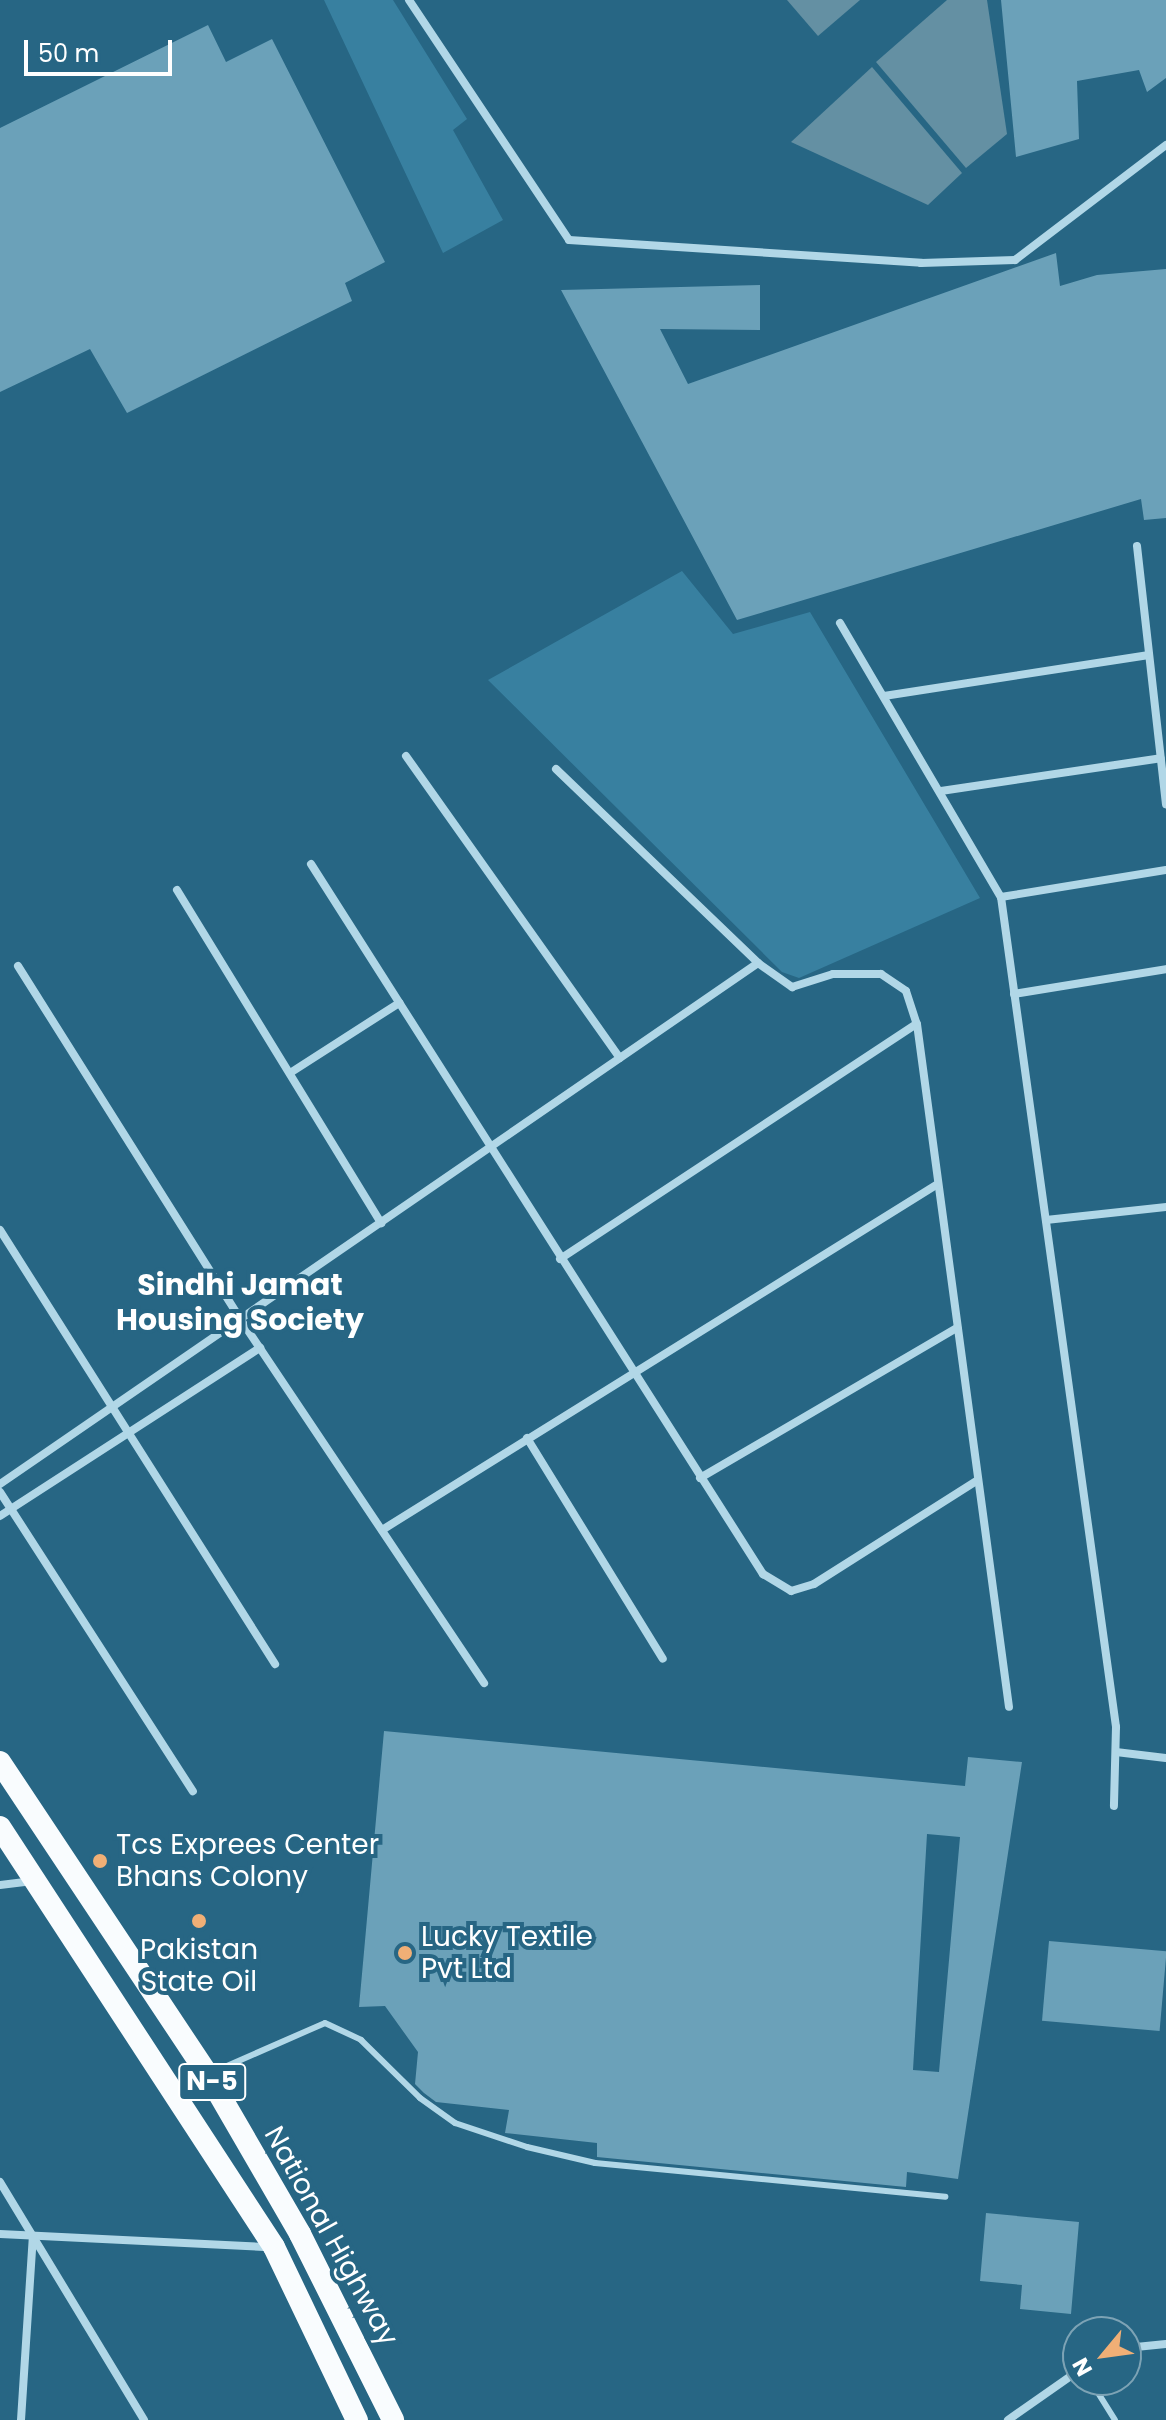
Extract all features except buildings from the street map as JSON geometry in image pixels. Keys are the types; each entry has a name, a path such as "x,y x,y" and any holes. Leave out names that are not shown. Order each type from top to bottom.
{"highway":[{"name":"National Highway","path":"0,1762 208,2075 300,2234 393,2420"},
{"name":"National Highway","path":"0,1827 274,2247 357,2420"}],"street":[{"path":"409,0 569,240 921,263 1015,260 1166,145"},
{"path":"1137,546 1166,804"},
{"path":"840,623 1001,897 1116,1752 1114,1806"},
{"path":"884,696 1149,655"},
{"path":"406,756 620,1058"},
{"path":"941,791 1161,758"},
{"path":"556,769 758,963 792,987 833,974 881,974 906,991 917,1024 936,1185 1009,1707"},
{"path":"311,864 631,1372 763,1574 791,1591 814,1584 976,1481"},
{"path":"1001,897 1166,870"},
{"path":"177,890 381,1223"},
{"path":"0,1484 758,963"},
{"path":"18,966 241,1320 484,1683"},
{"path":"1014,994 1166,969"},
{"path":"290,1073 399,1003"},
{"path":"560,1259 917,1024"},
{"path":"382,1530 631,1372 936,1185"},
{"path":"1046,1220 1166,1207"},
{"path":"0,1230 275,1664"},
{"path":"700,1478 957,1328"},
{"path":"0,1516 260,1348"},
{"path":"527,1438 663,1659"},
{"path":"0,1492 193,1791"},
{"path":"1116,1752 1166,1758"},
{"path":"0,1885 34,1880"},
{"path":"0,2182 144,2420"},
{"path":"0,2234 274,2247"},
{"path":"21,2420 33,2236"},
{"path":"1142,2346 1166,2344"},
{"path":"1008,2420 1062,2382"}],"lane":[{"path":"208,2075 325,2023 361,2040 420,2098 455,2123 527,2147 595,2163 945,2197"},
{"path":"1100,2396 1115,2420"}],"shaded area":[{"path":"324,0 393,0 467,119 453,130 503,220 443,253"},
{"path":"787,0 860,0 818,36"},
{"path":"947,0 987,0 1007,134 966,168 876,62"},
{"path":"872,67 962,173 928,205 791,142"},
{"path":"682,571 733,634 810,612 980,898 799,978 782,972 488,680"}],"place":[{"name":"Tcs Exprees Center Bhans Colony","path":"100,1861"},
{"name":"Pakistan State Oil","path":"199,1921"},
{"name":"Lucky Textile Pvt Ltd","path":"405,1953"}],"district":[{"name":"Sindhi Jamat Housing Society","path":"240,1302"}]}
